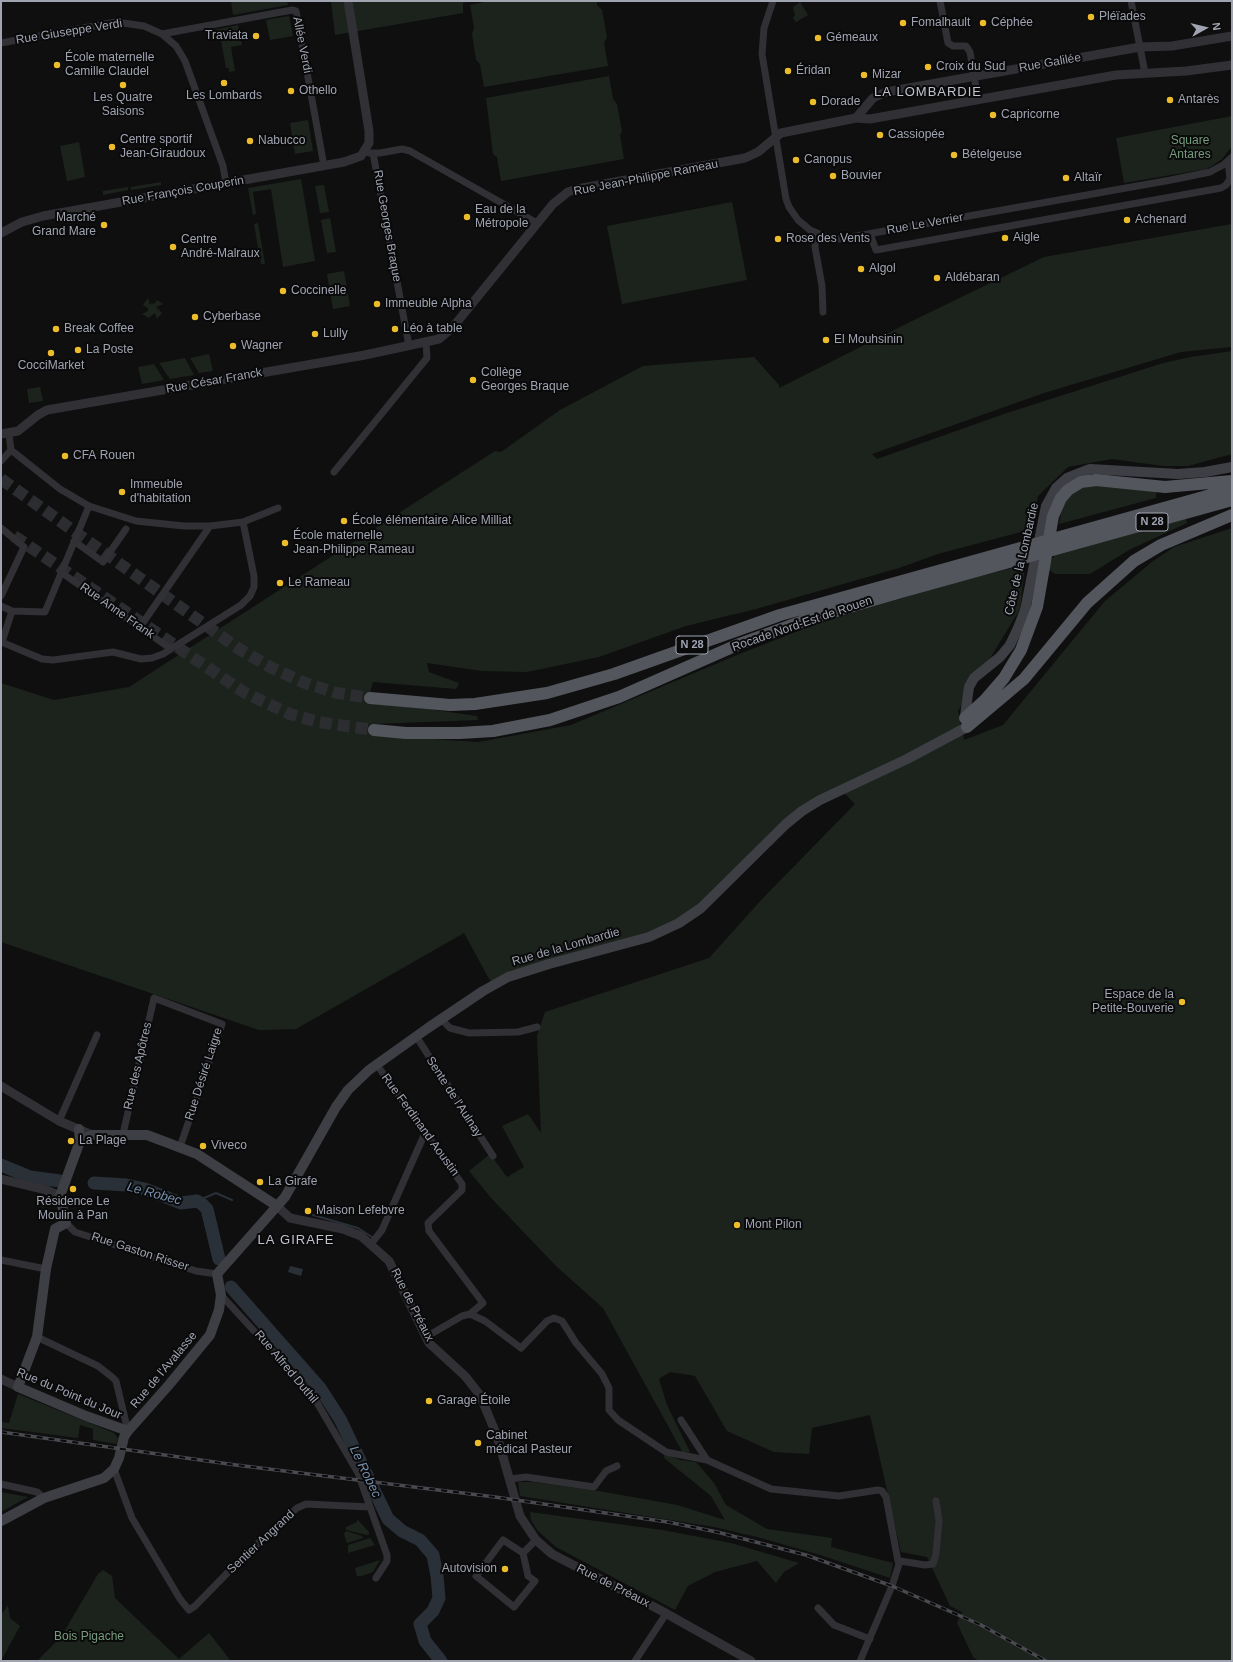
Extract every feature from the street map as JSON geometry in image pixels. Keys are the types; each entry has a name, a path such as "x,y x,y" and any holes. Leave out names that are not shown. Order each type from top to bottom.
{"highway":[{"path":"966,723 1004,678 1021,650 1037,607 1053,516 1061,498 1068,490 1081,482 1096,480 1165,487 1232,482"},
{"name":"Rocade Nord-Est de Rouen","path":"1073,539 1232,489"},
{"name":"Rocade Nord-Est de Rouen","path":"370,698 450,705 490,702 547,694 614,674 780,615 1073,539 1232,500"},
{"path":"966,723 1024,679 1087,602 1134,561 1161,545 1232,515"},
{"name":"Rocade Nord-Est de Rouen","path":"374,730 433,734 460,733 501,730 550,720 619,697 725,650 802,622 1009,556"}],"main road":[{"name":"Côte de la Lombardie","path":"966,723 966,698 971,683 1010,645 1018,628 1025,610 1046,506 1061,483 1073,475 1090,469 1178,474 1206,472 1232,467"},
{"name":"Rue de la Lombardie","path":"217,1274 291,1188 342,1097 354,1083 416,1036 483,991 508,977 649,937 670,928 701,908 786,824 802,811 838,791 933,744 966,723"},
{"path":"18,1387 37,1337 46,1268 55,1229 66,1223 60,1196 80,1141 79,1129"},
{"path":"80,1141 92,1135 147,1134 197,1154 277,1206"},
{"name":"Rue de l'Avalasse","path":"128,1431 204,1344 216,1320 221,1295 217,1274"},
{"name":"Rue du Point du Jour","path":"18,1387 86,1416 128,1431"},
{"path":"1,1521 44,1498 104,1478 114,1469 119,1458 124,1437 128,1431"}],"street":[{"path":"348,1 369,131 369,153"},
{"name":"Rue Le Verrier","path":"773,1 764,28 762,46 786,199 789,207 798,220 816,234 840,239 1194,176 1210,172 1230,159"},
{"path":"940,1 948,43 952,46 966,46 968,48 978,100"},
{"path":"1131,1 1145,73"},
{"name":"Allée Verdi","path":"162,34 292,10 296,11 324,166"},
{"name":"Rue Giuseppe Verdi","path":"1,43 116,22 144,26 162,34 176,46 185,61 223,166 226,183"},
{"name":"Rue Galilée","path":"856,118 864,106 879,94 1140,48 1172,46 1232,36"},
{"name":"Rue Galilée","path":"776,136 781,133 856,118 870,119 1111,76 1210,69 1232,65"},
{"name":"Rue Jean-Philippe Rameau","path":"426,343 439,340 447,333 537,223 560,198 577,189 745,158 758,152 776,136"},
{"name":"Rue François Couperin","path":"1,233 22,222 43,216 351,161 369,153 402,149 410,151 537,223"},
{"name":"Rue Georges Braque","path":"369,153 409,346"},
{"path":"870,234 876,250 1221,188 1226,185 1230,179 1230,159"},
{"path":"816,234 815,247 822,286 823,312"},
{"path":"334,472 427,358 426,343"},
{"name":"Rue César Franck","path":"5,434 21,429 38,415 47,410 426,343"},
{"path":"5,434 11,450 60,489 89,506 136,521 184,526 210,526 243,522 278,508"},
{"path":"1,461 11,450"},
{"path":"1,606 12,610 45,612 89,506"},
{"path":"12,610 2,642 42,659 53,660 113,652 141,659 152,658 171,649 241,605 250,596 254,587 254,576 243,522"},
{"path":"140,627 210,526"},
{"path":"1,528 24,547 1,596"},
{"path":"74,541 103,562 126,529"},
{"name":"Rue Anne Frank","path":"62,573 171,649"},
{"name":"Rue des Apôtres","path":"123,1134 154,998"},
{"name":"Rue Désiré Laigre","path":"154,998 222,1024 180,1147"},
{"path":"441,1019 450,1028 469,1033 518,1032 536,1027"},
{"path":"59,1121 97,1035"},
{"name":"Sente de l'Aulnay","path":"416,1036 493,1156"},
{"name":"Rue Ferdinand Aoustin","path":"377,1065 462,1184 462,1190 428,1223 429,1230 483,1303 470,1314"},
{"path":"1,1086 59,1121 92,1135"},
{"path":"371,1244 382,1230 425,1133"},
{"path":"1,1179 46,1190 60,1196"},
{"name":"Rue de Préaux","path":"277,1206 290,1218 343,1229 361,1236 389,1261 429,1343 465,1376 480,1395 490,1417 520,1516 536,1540 552,1554 751,1661"},
{"name":"Rue Gaston Risser","path":"66,1223 76,1232 196,1271 217,1274"},
{"path":"1,1260 46,1268"},
{"name":"Rue Alfred Duthil","path":"221,1295 312,1394 358,1473 387,1555 387,1561 376,1578"},
{"path":"426,1337 462,1316 470,1314 485,1321 521,1348 547,1321 554,1318 562,1321 576,1343 602,1374 609,1388 609,1410 613,1415 618,1420 666,1452 707,1460 771,1489 839,1496 878,1490 882,1491 886,1497 898,1560 900,1561 892,1586 860,1661"},
{"path":"37,1337 98,1366 116,1381 128,1431"},
{"name":"Rue du Point du Jour","path":"1,1379 18,1387"},
{"path":"681,1420 707,1460"},
{"path":"510,1479 526,1477 594,1487 606,1471 617,1466"},
{"name":"Sentier Angrand","path":"114,1469 132,1518 180,1599 189,1610 195,1606 245,1555 297,1508 306,1504 370,1507"},
{"path":"1,1484 37,1492 44,1498"},
{"path":"900,1561 925,1565 933,1564 936,1554 939,1521 936,1502"},
{"path":"503,1540 523,1554 528,1576 535,1581 514,1607 476,1576 503,1540"},
{"path":"523,1554 536,1540"},
{"path":"818,1608 834,1625 870,1639"},
{"path":"635,1661 666,1614"}],"green space":[{"path":"231,1 287,1 288,5 233,15"},
{"path":"331,1 470,1 463,3 463,13 335,35"},
{"path":"489,1 597,1 597,5 602,10 607,37 604,43 608,66 484,87 480,64 476,60 472,34 474,28 470,5"},
{"path":"800,2 808,15 796,22 793,18 795,15 793,7"},
{"path":"289,16 293,36 270,40 266,20"},
{"path":"238,25 242,45 231,47 235,71 229,72 229,68 226,68 220,35 215,36 214,30"},
{"path":"609,76 613,99 617,104 622,131 620,135 624,159 501,181 497,157 493,154 486,98"},
{"name":"Square Antares","path":"1232,116 1232,146 1222,159 1212,166 1206,169 1124,183 1116,138"},
{"path":"308,120 313,151 295,154 290,123"},
{"path":"79,142 85,177 67,181 60,146"},
{"path":"301,179 315,261 283,267 271,189 253,192 256,214 253,215 248,188"},
{"path":"161,182 161,185 131,190 131,187"},
{"path":"324,185 329,212 320,213 315,186"},
{"path":"128,187 128,190 103,195 103,191"},
{"path":"732,202 747,280 622,304 607,226"},
{"path":"330,218 336,252 327,253 321,220"},
{"path":"258,223 265,264 261,264 254,224"},
{"path":"1232,224 1232,347 1181,352 1044,393 872,454 877,459 1004,414 1163,363 1232,351 1232,454 1188,466 1163,466 1112,459 1068,467 1038,496 1032,529 938,554 899,568 756,609 686,626 599,657 527,672 482,671 427,663 429,672 459,683 456,689 373,682 367,703 428,709 477,716 478,720 373,724 374,735 478,742 571,725 737,655 816,624 955,582 1025,565 1020,609 958,711 964,740 1003,725 1105,601 1153,561 1174,547 1232,528 1232,1661 979,1661 973,1657 957,1623 962,1612 950,1606 927,1557 901,1552 870,1415 812,1428 809,1454 774,1452 727,1431 695,1376 670,1372 659,1379 667,1405 690,1452 683,1453 603,1308 556,1266 492,1199 469,1171 490,1154 507,1177 524,1167 502,1126 528,1114 541,1133 537,1036 545,1012 709,958 763,898 855,804 842,791 798,817 690,919 493,986 464,933 296,1029 259,1030 1,942 1,683 54,700 129,687 495,451 501,452 560,410 643,366 754,357 779,385 779,388 1044,257"},
{"path":"344,271 350,306 333,309 327,274"},
{"path":"148,298 150,305 152,303 154,304 157,300 163,304 156,307 162,313 157,319 155,313 149,318 142,314 148,311 148,308 143,305"},
{"path":"209,354 213,371 199,373 190,358"},
{"path":"185,358 194,375 170,379 159,363"},
{"path":"154,364 164,380 142,384 138,367"},
{"path":"40,387 43,401 29,403 27,389"},
{"path":"1088,485 1156,490 1156,498 1059,524 1061,513 1067,499 1075,491"},
{"path":"1186,519 1187,523 1129,550 1090,574 1055,574 1049,570 1050,562 1056,553"},
{"path":"18,1394 114,1433 118,1438 117,1444 93,1440 93,1429 80,1425 78,1438 1,1428 1,1422 9,1423"},
{"path":"665,1453 680,1460 696,1462 714,1483 726,1505 767,1529 832,1538 831,1547 893,1563 890,1578 817,1554 757,1537 714,1527 520,1496 518,1482 533,1482 599,1491 677,1505 725,1520 711,1496 664,1458"},
{"path":"1,1492 28,1497 1,1512"},
{"path":"530,1512 662,1530 731,1543 799,1563 784,1572 776,1583 757,1561 715,1572 688,1586 675,1610 556,1547 537,1530 531,1520"},
{"path":"357,1519 369,1532 369,1534 367,1535 346,1530 346,1527 357,1522"},
{"path":"346,1531 362,1536 363,1538 347,1543 344,1534"},
{"path":"370,1538 375,1545 348,1553 348,1545"},
{"path":"380,1560 373,1572 362,1576 357,1576 355,1568"},
{"name":"Bois Pigache","path":"103,1570 112,1576 115,1598 179,1659 209,1633 231,1661 37,1661 61,1637 98,1574"},
{"path":"8,1605 10,1618 20,1626 1,1661 1,1615"}],"shaded area":[{"path":"290,1266 303,1269 301,1276 288,1272"}],"waterway":[{"name":"Le Robec","path":"1,1165 30,1177 60,1181"},
{"name":"Le Robec","path":"94,1183 126,1185 145,1189 181,1203 197,1201 202,1204 207,1209 219,1259"},
{"path":"197,1201 216,1193 232,1200"},
{"path":"313,1215 358,1228 372,1237"},
{"name":"Le Robec","path":"231,1287 320,1388 340,1419 388,1519 402,1531 420,1540 433,1555 439,1598 433,1611 420,1624 425,1641 441,1661"}],"tunnel":[{"path":"1,479 239,649 272,668 305,683 337,693 370,698"},
{"path":"14,536 245,693 290,714 318,722 374,730"}],"railway":[{"path":"1,1432 236,1465 495,1497 668,1522 717,1532 806,1555 892,1586 981,1625 1046,1661"}],"place":[{"name":"Pléïades","path":"1091,17"},
{"name":"Fomalhault","path":"903,23"},
{"name":"Céphée","path":"983,23"},
{"name":"Traviata","path":"256,36"},
{"name":"Gémeaux","path":"818,38"},
{"name":"École maternelle Camille Claudel","path":"57,65"},
{"name":"Croix du Sud","path":"928,67"},
{"name":"Éridan","path":"788,71"},
{"name":"Mizar","path":"864,75"},
{"name":"Les Lombards","path":"224,83"},
{"name":"Les Quatre Saisons","path":"123,85"},
{"name":"Othello","path":"291,91"},
{"name":"Antarès","path":"1170,100"},
{"name":"Dorade","path":"813,102"},
{"name":"Capricorne","path":"993,115"},
{"name":"Cassiopée","path":"880,135"},
{"name":"Nabucco","path":"250,141"},
{"name":"Centre sportif Jean-Giraudoux","path":"112,147"},
{"name":"Bételgeuse","path":"954,155"},
{"name":"Canopus","path":"796,160"},
{"name":"Bouvier","path":"833,176"},
{"name":"Altaïr","path":"1066,178"},
{"name":"Eau de la Métropole","path":"467,217"},
{"name":"Achenard","path":"1127,220"},
{"name":"Marché Grand Mare","path":"104,225"},
{"name":"Aigle","path":"1005,238"},
{"name":"Rose des Vents","path":"778,239"},
{"name":"Centre André-Malraux","path":"173,247"},
{"name":"Algol","path":"861,269"},
{"name":"Aldébaran","path":"937,278"},
{"name":"Coccinelle","path":"283,291"},
{"name":"Immeuble Alpha","path":"377,304"},
{"name":"Cyberbase","path":"195,317"},
{"name":"Break Coffee","path":"56,329"},
{"name":"Léo à table","path":"395,329"},
{"name":"Lully","path":"315,334"},
{"name":"El Mouhsinin","path":"826,340"},
{"name":"Wagner","path":"233,346"},
{"name":"La Poste","path":"78,350"},
{"name":"CocciMarket","path":"51,353"},
{"name":"Collège Georges Braque","path":"473,380"},
{"name":"CFA Rouen","path":"65,456"},
{"name":"Immeuble d'habitation","path":"122,492"},
{"name":"École élémentaire Alice Milliat","path":"344,521"},
{"name":"École maternelle Jean-Philippe Rameau","path":"285,543"},
{"name":"Le Rameau","path":"280,583"},
{"name":"Espace de la Petite-Bouverie","path":"1182,1002"},
{"name":"La Plage","path":"71,1141"},
{"name":"Viveco","path":"203,1146"},
{"name":"La Girafe","path":"260,1182"},
{"name":"Résidence Le Moulin à Pan","path":"73,1189"},
{"name":"Maison Lefebvre","path":"308,1211"},
{"name":"Mont Pilon","path":"737,1225"},
{"name":"Garage Étoile","path":"429,1401"},
{"name":"Cabinet médical Pasteur","path":"478,1443"},
{"name":"Autovision","path":"505,1569"}],"district":[{"name":"LA LOMBARDIE","path":"928,92"},
{"name":"LA GIRAFE","path":"296,1240"}]}
